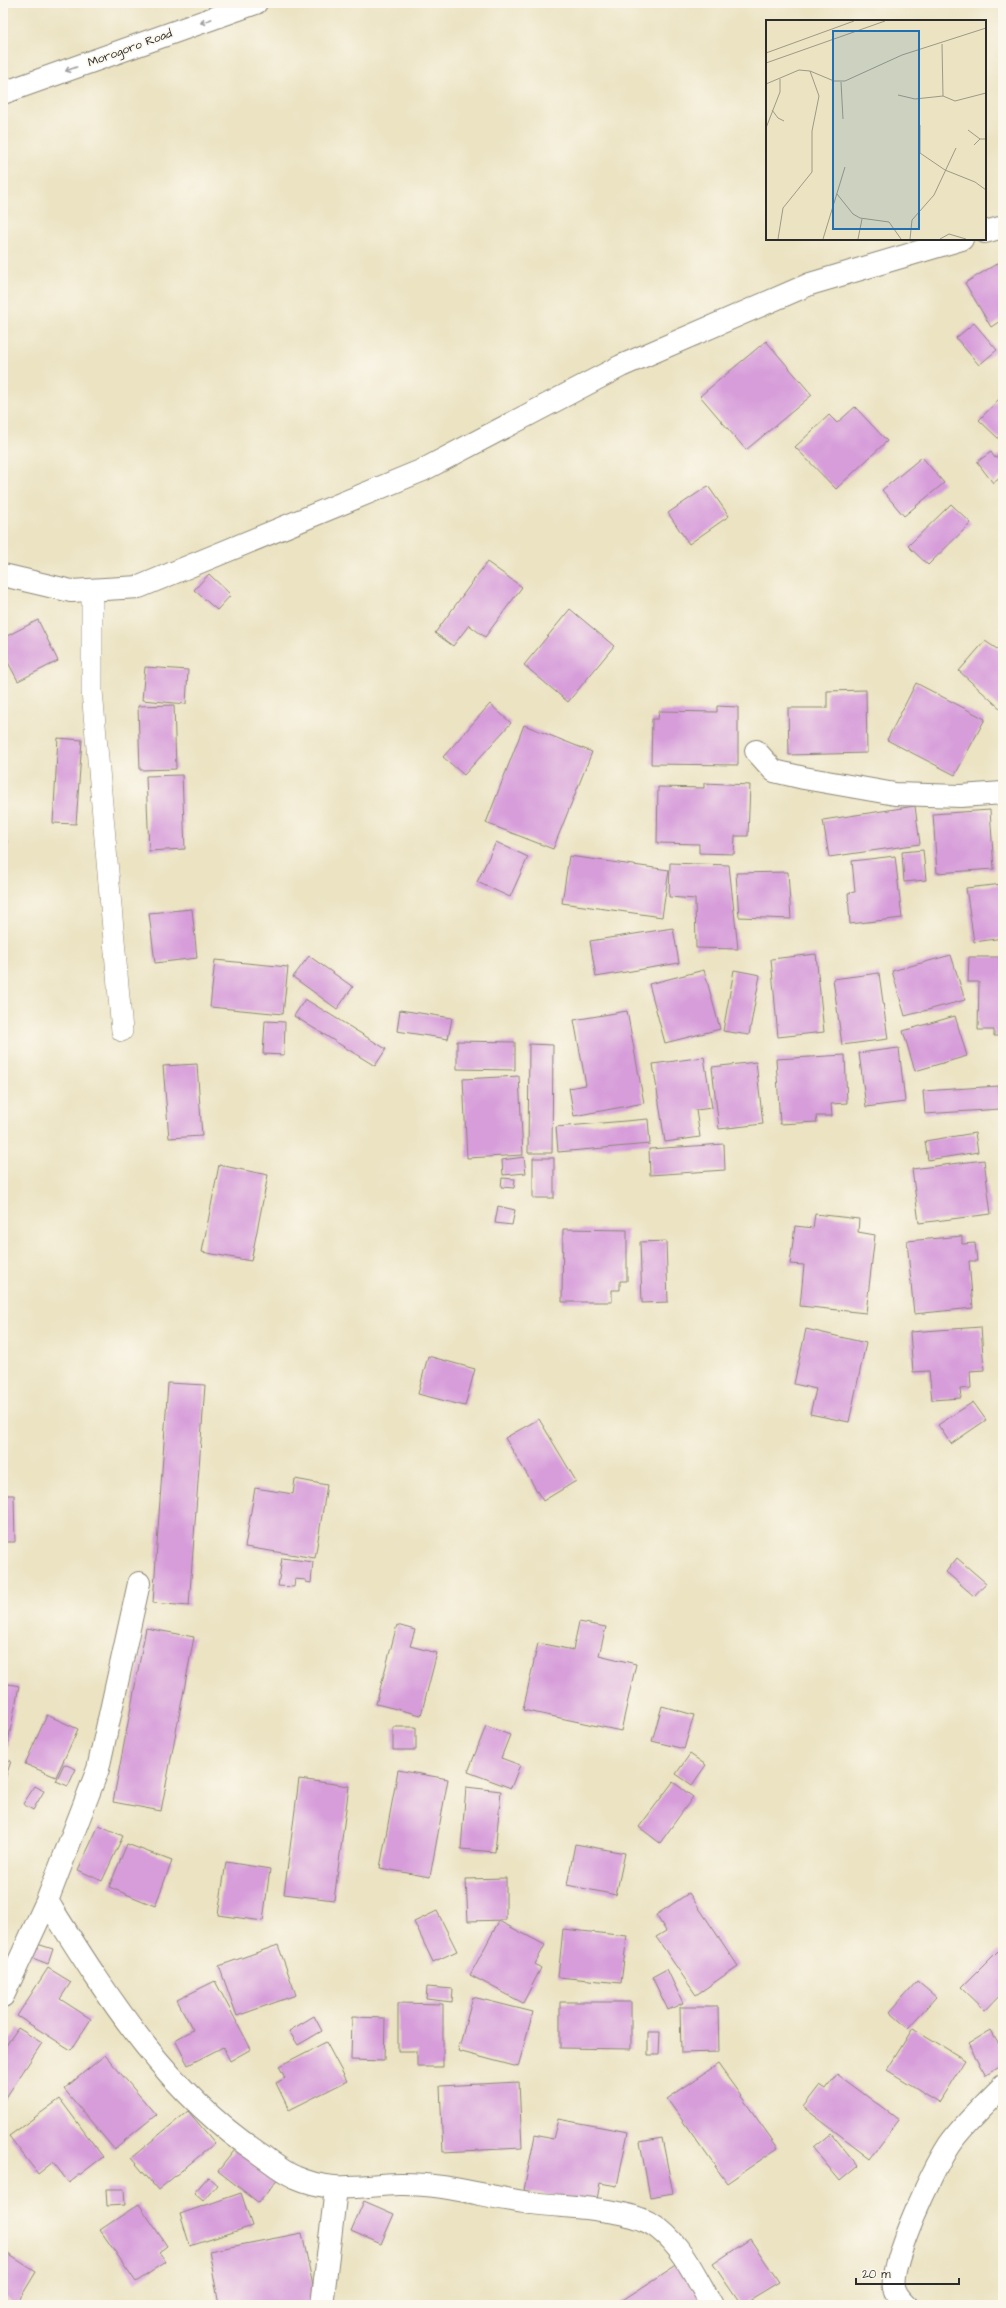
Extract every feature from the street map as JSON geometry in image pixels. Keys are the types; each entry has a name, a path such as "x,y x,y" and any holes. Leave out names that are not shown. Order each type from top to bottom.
{"main road":[{"name":"Morogoro Road","path":"3,93 256,3"},
{"path":"986,232 1003,227"},
{"path":"3,575 70,591 139,587 423,470 622,366 810,284 959,240"},
{"path":"756,751 774,771 804,778 895,794 961,796 1003,793"},
{"path":"3,1996 47,1901 98,1769 139,1583"},
{"path":"47,1901 100,1984 149,2052 185,2091 239,2140 293,2177 316,2185 336,2189 400,2184 426,2186 524,2202 627,2214 658,2228 682,2252 712,2305"},
{"path":"905,2305 898,2298 894,2286 901,2252 919,2200 950,2144 1003,2086"},
{"path":"322,2305 336,2189"}],"lane":[{"path":"92,590 92,691 122,1031"}],"building":[{"path":"1003,260 1003,319 991,327 965,283"},
{"path":"974,323 997,350 979,365 956,338"},
{"path":"766,341 812,395 746,450 700,396"},
{"path":"1000,398 1003,401 1001,441 979,420"},
{"path":"855,407 887,441 836,489 795,447 829,415 837,423"},
{"path":"991,452 995,458 1003,453 1003,476 993,483 977,462"},
{"path":"922,457 944,483 904,516 882,490"},
{"path":"708,486 729,516 689,544 668,513"},
{"path":"951,504 971,523 928,565 908,546"},
{"path":"487,562 522,587 485,637 469,625 453,646 435,633"},
{"path":"209,574 231,595 217,610 194,590"},
{"path":"570,609 614,646 568,702 524,665"},
{"path":"38,620 58,661 18,681 3,653 3,638"},
{"path":"985,641 1003,653 1003,711 959,671"},
{"path":"145,667 188,670 186,704 142,700"},
{"path":"916,683 985,719 955,775 887,740"},
{"path":"866,690 867,753 789,755 788,708 827,708 827,691"},
{"path":"490,704 511,723 464,775 443,757"},
{"path":"174,705 176,769 140,770 138,706"},
{"path":"717,706 738,707 738,765 651,764 652,719 658,719 659,711 717,712"},
{"path":"524,725 592,752 553,849 486,823"},
{"path":"58,738 82,740 76,824 53,823"},
{"path":"182,775 185,849 149,851 146,776"},
{"path":"704,783 750,785 748,836 735,836 734,854 699,853 699,844 657,843 658,787 704,788"},
{"path":"915,806 920,844 829,857 823,820"},
{"path":"990,810 994,869 937,873 933,814"},
{"path":"3,840 7,840 7,857 3,857"},
{"path":"496,842 528,857 510,897 477,882"},
{"path":"923,850 926,880 904,882 902,852"},
{"path":"569,856 669,870 662,917 562,903"},
{"path":"895,856 902,918 850,924 848,893 855,892 852,861"},
{"path":"670,863 729,865 738,949 696,948 695,899 669,897"},
{"path":"788,872 791,919 739,917 736,873"},
{"path":"1003,884 1003,938 974,942 966,888"},
{"path":"192,909 197,958 155,963 149,913"},
{"path":"673,928 679,963 596,977 590,941"},
{"path":"816,954 824,1032 778,1037 771,959"},
{"path":"951,955 965,1000 905,1016 892,971"},
{"path":"309,956 353,987 337,1009 293,977"},
{"path":"969,957 1003,957 1003,1036 994,1036 994,1030 978,1030 979,982 968,982"},
{"path":"215,960 288,967 283,1014 210,1007"},
{"path":"704,970 720,1029 665,1043 649,984"},
{"path":"734,970 760,975 749,1035 723,1031"},
{"path":"879,973 888,1039 842,1045 833,979"},
{"path":"305,999 386,1049 375,1066 294,1016"},
{"path":"400,1010 452,1018 448,1039 397,1031"},
{"path":"627,1011 644,1103 574,1116 569,1088 586,1085 574,1020"},
{"path":"955,1016 967,1056 915,1071 903,1031"},
{"path":"265,1021 285,1022 284,1055 263,1054"},
{"path":"457,1041 515,1042 515,1070 457,1069"},
{"path":"529,1044 553,1045 552,1153 528,1153"},
{"path":"899,1048 905,1102 866,1107 859,1053"},
{"path":"845,1055 847,1103 831,1104 832,1116 816,1116 817,1122 780,1124 776,1059"},
{"path":"704,1057 712,1108 696,1110 700,1137 665,1142 653,1064"},
{"path":"756,1062 763,1124 719,1129 712,1067"},
{"path":"197,1064 202,1136 169,1138 163,1066"},
{"path":"519,1076 523,1155 467,1158 463,1079"},
{"path":"999,1086 1000,1109 925,1114 923,1091"},
{"path":"648,1119 650,1144 558,1152 556,1127"},
{"path":"975,1133 978,1152 928,1160 925,1141"},
{"path":"724,1144 725,1170 650,1175 649,1149"},
{"path":"524,1157 526,1173 503,1175 502,1160"},
{"path":"533,1158 554,1158 554,1198 533,1198"},
{"path":"984,1160 991,1214 919,1223 912,1169"},
{"path":"219,1165 268,1175 251,1261 202,1252"},
{"path":"502,1178 515,1179 514,1188 501,1187"},
{"path":"498,1206 515,1210 512,1225 495,1223"},
{"path":"815,1214 859,1219 858,1232 875,1235 866,1313 800,1306 804,1265 790,1264 795,1226 813,1228"},
{"path":"563,1229 627,1230 627,1281 620,1281 620,1290 612,1290 612,1302 562,1302"},
{"path":"962,1236 962,1244 975,1243 977,1261 969,1261 973,1308 914,1314 907,1241"},
{"path":"666,1241 668,1302 642,1303 640,1242"},
{"path":"981,1327 984,1370 970,1371 971,1388 960,1389 961,1398 932,1400 929,1371 913,1372 910,1332"},
{"path":"806,1329 866,1343 849,1422 810,1414 816,1389 794,1384"},
{"path":"428,1356 475,1369 465,1406 418,1394"},
{"path":"168,1383 205,1385 189,1606 153,1603"},
{"path":"973,1402 986,1420 951,1444 938,1425"},
{"path":"539,1419 576,1481 543,1501 505,1438"},
{"path":"295,1479 327,1485 315,1558 245,1547 255,1488 293,1494"},
{"path":"3,1495 14,1495 15,1542 3,1542"},
{"path":"282,1558 313,1562 311,1583 306,1582 306,1580 295,1579 294,1587 278,1586"},
{"path":"957,1558 986,1583 974,1596 946,1572"},
{"path":"579,1622 606,1627 599,1655 636,1664 621,1731 523,1710 538,1643 573,1650"},
{"path":"397,1625 415,1630 410,1646 437,1653 421,1715 376,1704"},
{"path":"146,1628 194,1637 161,1811 113,1802"},
{"path":"3,1683 19,1686 7,1747 3,1746"},
{"path":"662,1706 694,1715 684,1749 652,1741"},
{"path":"47,1715 78,1729 56,1777 25,1764"},
{"path":"486,1726 510,1735 501,1758 520,1765 511,1788 468,1772"},
{"path":"393,1727 416,1727 416,1750 393,1750"},
{"path":"690,1754 706,1765 692,1785 676,1774"},
{"path":"3,1758 11,1761 3,1785"},
{"path":"64,1764 76,1769 68,1786 56,1781"},
{"path":"398,1770 448,1779 430,1877 380,1868"},
{"path":"299,1779 349,1786 334,1900 284,1894"},
{"path":"673,1782 693,1797 660,1843 639,1827"},
{"path":"35,1786 44,1791 33,1810 23,1804"},
{"path":"466,1787 501,1791 495,1852 461,1849"},
{"path":"99,1825 123,1836 102,1881 78,1870"},
{"path":"127,1844 172,1861 155,1906 109,1887"},
{"path":"575,1844 625,1853 616,1895 567,1885"},
{"path":"226,1862 270,1869 263,1921 218,1915"},
{"path":"506,1878 506,1920 468,1921 466,1879"},
{"path":"689,1893 738,1966 696,1995 656,1937 666,1931 656,1915"},
{"path":"437,1911 457,1951 433,1962 414,1922"},
{"path":"499,1921 545,1945 535,1964 541,1968 523,2003 470,1975"},
{"path":"563,1929 627,1936 621,1983 558,1977"},
{"path":"34,1943 53,1949 48,1964 30,1957"},
{"path":"278,1945 296,1995 237,2016 219,1966"},
{"path":"998,1951 1003,1955 1003,1992 985,2011 961,1988"},
{"path":"48,1968 71,1982 60,1999 91,2019 71,2050 17,2016"},
{"path":"667,1969 683,2003 668,2010 652,1977"},
{"path":"215,1981 251,2049 230,2061 223,2047 188,2065 175,2040 193,2030 177,2000"},
{"path":"917,1981 936,1997 908,2028 890,2012"},
{"path":"427,1987 453,1989 452,2002 426,1999"},
{"path":"473,1997 533,2012 518,2067 458,2051"},
{"path":"560,2002 631,2002 631,2049 560,2048"},
{"path":"398,2003 443,2004 443,2067 417,2067 417,2051 398,2051"},
{"path":"680,2007 718,2007 719,2052 681,2053"},
{"path":"314,2016 322,2031 298,2045 289,2031"},
{"path":"352,2017 385,2018 384,2061 351,2060"},
{"path":"18,2028 42,2043 3,2102 3,2050"},
{"path":"913,2028 965,2060 939,2102 887,2070"},
{"path":"991,2030 1003,2051 1003,2065 986,2075 968,2044"},
{"path":"648,2032 660,2032 659,2055 648,2055"},
{"path":"326,2042 347,2081 289,2110 276,2083 285,2078 279,2066"},
{"path":"105,2055 156,2115 114,2149 64,2089"},
{"path":"718,2064 778,2148 727,2183 667,2099"},
{"path":"837,2074 899,2120 870,2158 803,2107 820,2085 826,2089"},
{"path":"519,2082 522,2148 443,2152 440,2086"},
{"path":"60,2099 103,2157 69,2183 53,2162 38,2174 9,2136"},
{"path":"188,2111 215,2143 158,2190 131,2158"},
{"path":"558,2119 628,2132 617,2186 600,2183 596,2205 524,2190 535,2135 553,2139"},
{"path":"831,2133 858,2166 840,2181 813,2148"},
{"path":"662,2138 673,2193 650,2197 640,2142"},
{"path":"238,2146 278,2178 259,2203 218,2171"},
{"path":"208,2177 217,2185 203,2201 194,2193"},
{"path":"106,2189 124,2189 125,2205 107,2206"},
{"path":"241,2193 252,2226 190,2246 180,2214"},
{"path":"364,2201 394,2214 381,2244 351,2231"},
{"path":"139,2204 167,2246 159,2252 166,2262 136,2282 100,2230"},
{"path":"302,2233 317,2305 219,2305 209,2251"},
{"path":"750,2239 779,2282 741,2305 713,2264"},
{"path":"5,2252 36,2272 16,2305 3,2296 3,2256"},
{"path":"678,2264 705,2305 615,2305"}]}
